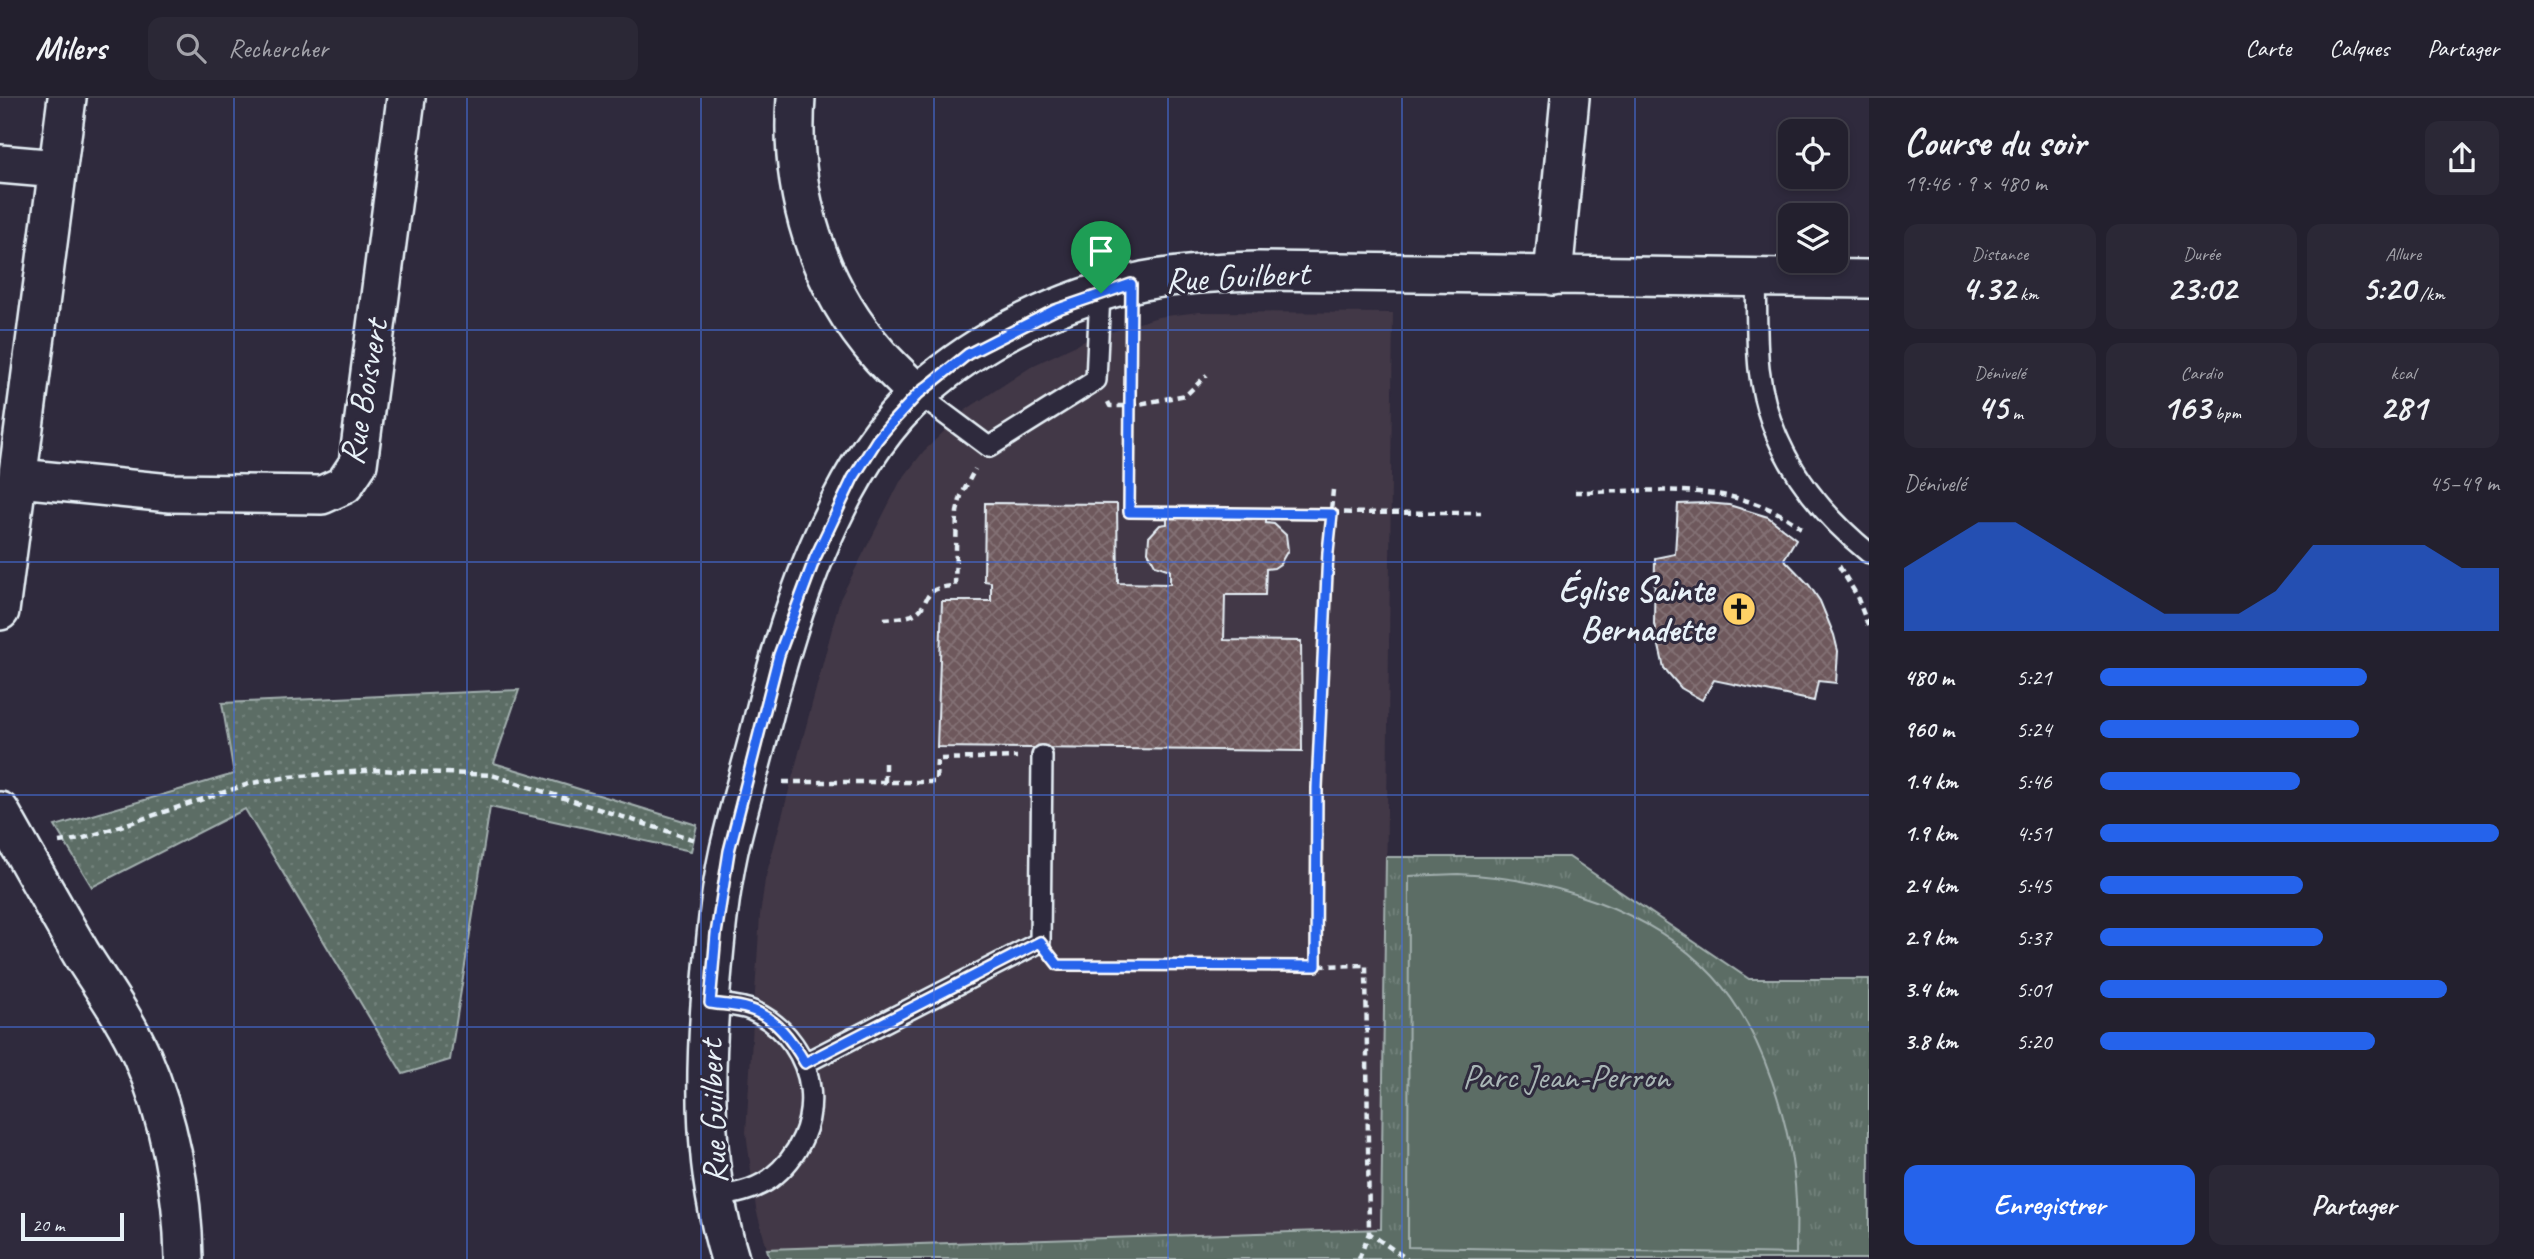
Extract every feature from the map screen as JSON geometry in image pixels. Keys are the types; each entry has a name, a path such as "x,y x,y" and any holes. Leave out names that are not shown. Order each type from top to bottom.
{"street":[{"path":"0,611 67,98"},
{"name":"Rue Boisvert","path":"19,478 170,493 322,495 344,485 358,464 405,98"},
{"path":"796,98 795,141 799,179 805,217 816,252 830,284 849,316 880,356 918,394"},
{"path":"1553,276 1570,98"},
{"path":"0,164 58,169"},
{"name":"Rue Guilbert","path":"730,1259 714,1197 708,1149 706,1091 716,934 729,851 783,642 824,538 853,478 877,440 918,394 958,361 989,341 1055,310 1116,289 1193,274 1258,271 1869,279"},
{"path":"0,811 10,853 48,898 126,1025 145,1064 169,1141 181,1210 184,1259"}],"lane":[{"path":"1756,278 1760,371 1769,416 1777,438 1788,461 1816,502 1869,553"},
{"path":"918,394 989,447 1096,380 1116,289"},
{"path":"805,1063 1040,942 1042,756"},
{"path":"710,1003 750,1009 772,1021 791,1040 805,1063 811,1089 810,1115 802,1140 788,1162 769,1180 745,1192 714,1197"}],"path":[{"path":"1116,289 1129,406 1129,512 1481,513"},
{"path":"1096,380 1110,406 1129,406 1186,395 1208,375"},
{"path":"884,619 912,615 920,609 930,592 941,586 955,586 958,503 989,447"},
{"path":"1316,966 1317,788 1333,490"},
{"path":"1576,492 1730,496 1756,502 1773,510 1806,532"},
{"path":"1835,560 1852,586 1869,628"},
{"path":"747,782 936,782 937,759 1042,756"},
{"path":"884,782 885,758"},
{"path":"10,853 80,839 251,783 377,770 492,775 729,851"},
{"path":"1040,942 1058,965 1366,965 1369,1233 1359,1259"},
{"path":"1369,1233 1407,1259"}],"shaded area":[{"path":"1199,312 1393,313 1382,1229 767,1249 756,1209 746,1132 760,915 765,880 840,599 900,482 923,452 967,409 1034,365 1091,338 1158,317"}],"green space":[{"path":"519,690 494,763 697,825 691,851 490,807 450,1060 403,1074 245,809 92,887 55,826 234,774 222,703"},
{"name":"Parc Jean-Perron","path":"1386,857 1569,857 1749,979 1869,979 1869,1259 770,1259 767,1249 1381,1229"},
{"name":"Parc Jean-Perron","path":"1458,874 1527,882 1596,901 1659,932 1688,952 1713,976 1747,1023 1782,1112 1794,1173 1796,1254 1408,1247 1409,876"}],"building":[{"path":"985,503 1117,504 1118,583 1170,584 1170,570 1155,565 1148,552 1149,537 1160,525 1167,524 1167,514 1266,515 1266,523 1274,524 1286,535 1288,550 1280,564 1266,569 1265,595 1225,595 1224,640 1301,641 1302,751 937,747 942,601 991,601 991,582 984,581"},
{"name":"Église Sainte Bernadette","path":"1678,504 1729,505 1768,517 1796,539 1784,559 1820,601 1838,651 1836,683 1818,681 1814,701 1714,680 1702,700 1681,688 1664,668 1654,624 1655,558 1675,554"}],"place":[{"name":"Église Sainte Bernadette","path":"1739,609"}],"route":[{"path":"1131,284 1129,512 1332,514 1317,788 1316,966 1058,965 1040,942 805,1063 791,1040 772,1021 750,1009 710,1003 720,899 729,851 779,655 796,605 853,478 877,440 918,394 949,368 989,341 1055,310 1101,293 1131,284"}]}
